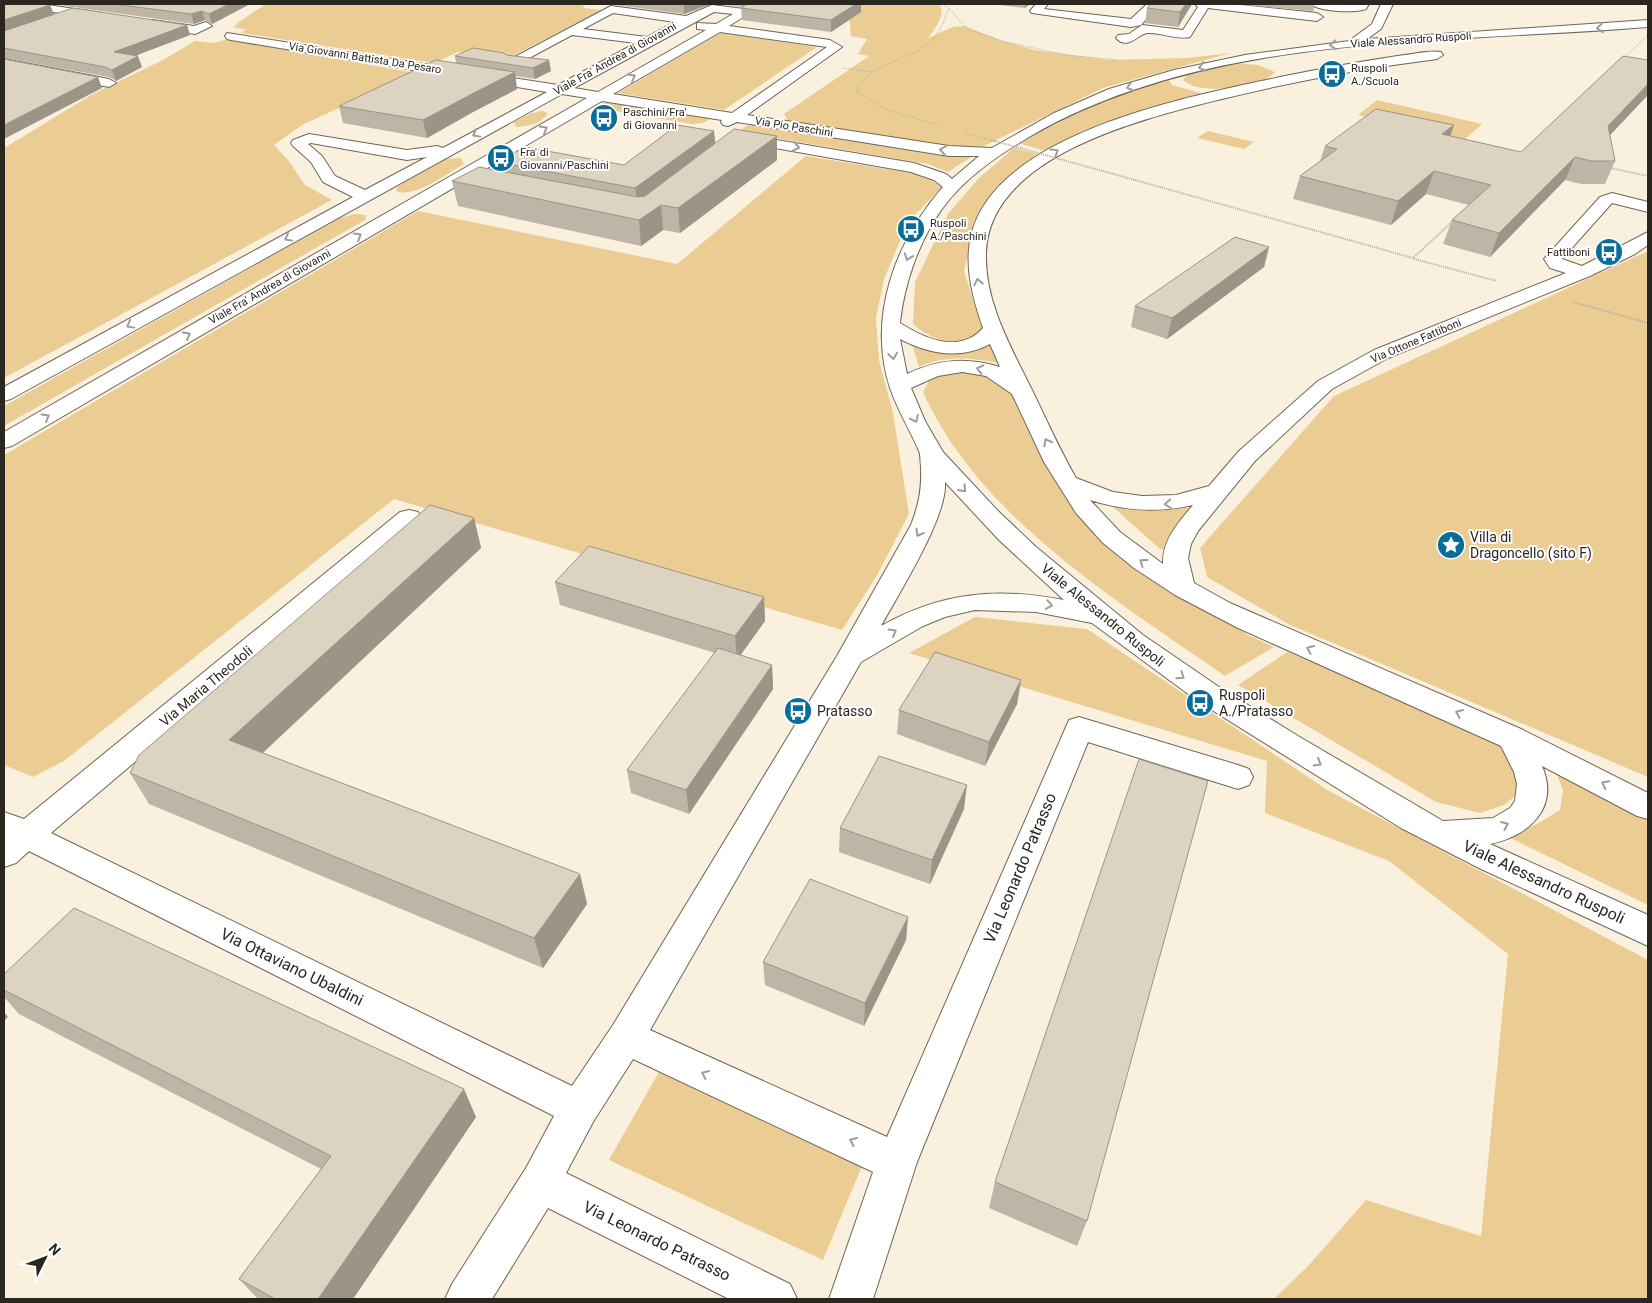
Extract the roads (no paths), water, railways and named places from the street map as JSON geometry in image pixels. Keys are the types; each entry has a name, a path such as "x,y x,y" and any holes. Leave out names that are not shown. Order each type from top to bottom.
{"street":[{"path":"19,4 116,19"},
{"path":"51,22 101,4"},
{"path":"1042,4 1036,11 1131,23 1138,22 1153,4"},
{"path":"1201,4 1317,17"},
{"path":"1111,37 1132,38 1142,29 1186,34 1205,4"},
{"path":"1317,4 1355,8 1362,7 1363,4"},
{"path":"1387,4 1389,24"},
{"path":"513,61 611,9 684,22 712,8 744,12 718,28"},
{"path":"136,21 195,30 206,26"},
{"name":"Viale Fra' Andrea di Giovanni","path":"4,396 349,205 369,188 448,150 684,22 718,28"},
{"path":"1354,43 1374,29 1389,24 1426,38"},
{"name":"Viale Alessandro Ruspoli","path":"1648,24 1354,43 1260,54 1228,61 1182,83 1093,100 1048,121 991,152 952,187 929,214 909,253 894,300 890,325 895,367 900,386 931,452 1012,539 1100,616 1176,673 1267,733 1440,834 1648,931"},
{"path":"718,28 830,44 836,47 735,117"},
{"name":"Viale Fra' Andrea di Giovanni","path":"4,441 718,28"},
{"path":"571,30 649,41"},
{"name":"Via Giovanni Battista Da Pesaro","path":"231,36 598,96"},
{"name":"Viale Alessandro Ruspoli","path":"1426,38 1446,46 1443,54 1333,70 1273,82 1136,118 1082,138 1043,160 1007,189 986,217 977,245 978,280 994,328 1022,391 1069,485 1086,511 1117,541 1144,563 1184,589 1282,637 1511,736 1648,806"},
{"path":"1528,45 1611,40"},
{"path":"1228,61 1253,63 1269,67 1278,73 1273,82"},
{"path":"4,63 109,83"},
{"name":"Viale Alessandro Ruspoli","path":"1182,83 1228,93"},
{"name":"Via Pio Paschini","path":"598,96 949,151 991,152"},
{"path":"535,103 595,114"},
{"name":"Via Pio Paschini","path":"735,117 719,131 742,138 914,168 940,177 952,187"},
{"path":"418,201 402,200 380,195 369,188 348,187 330,179 317,159 298,143 309,138 407,155 448,150"},
{"path":"727,150 742,138"},
{"path":"382,169 407,155"},
{"path":"456,180 476,183"},
{"path":"1624,186 1648,192"},
{"path":"1584,272 1556,264 1553,259 1606,200 1612,198 1648,207"},
{"path":"349,205 368,204 384,210 391,217"},
{"name":"Via Ottone Fattiboni","path":"1184,589 1175,570 1175,552 1187,528 1215,492 1247,456 1325,385 1381,354 1584,272 1629,250 1648,236"},
{"path":"890,325 914,340 934,347 948,348 976,343 988,337 994,328"},
{"name":"Viale Alessandro Ruspoli","path":"900,386 933,369 959,365 994,373 1011,381 1022,391"},
{"path":"467,1299 540,1182 579,1109 626,1037 851,656 926,518 934,490 931,452"},
{"path":"1069,485 1105,498 1142,505 1179,503 1215,492"},
{"name":"Via Maria Theodoli","path":"11,838 409,517"},
{"path":"851,656 922,616 966,603 998,600 1040,603 1100,616"},
{"name":"Via Leonardo Patrasso","path":"850,1299 897,1162 1079,728 1238,777"},
{"name":"Viale Alessandro Ruspoli","path":"1440,834 1475,832 1508,826 1527,808 1532,797 1531,773 1511,736"},
{"name":"Via Ottaviano Ubaldini","path":"11,838 579,1109"},
{"path":"626,1037 897,1162"},
{"name":"Via Leonardo Patrasso","path":"540,1182 775,1299"}],"place":[{"name":"Ruspoli A./Scuola","path":"1332,74"},
{"name":"Paschini/Fra' di Giovanni","path":"604,118"},
{"name":"Fra' di Giovanni/Paschini","path":"501,158"},
{"name":"Ruspoli A./Paschini","path":"911,229"},
{"name":"Fattiboni","path":"1609,252"},
{"name":"Villa di Dragoncello (sito F)","path":"1451,545"},
{"name":"Ruspoli A./Pratasso","path":"1200,703"},
{"name":"Pratasso","path":"798,711"}]}
